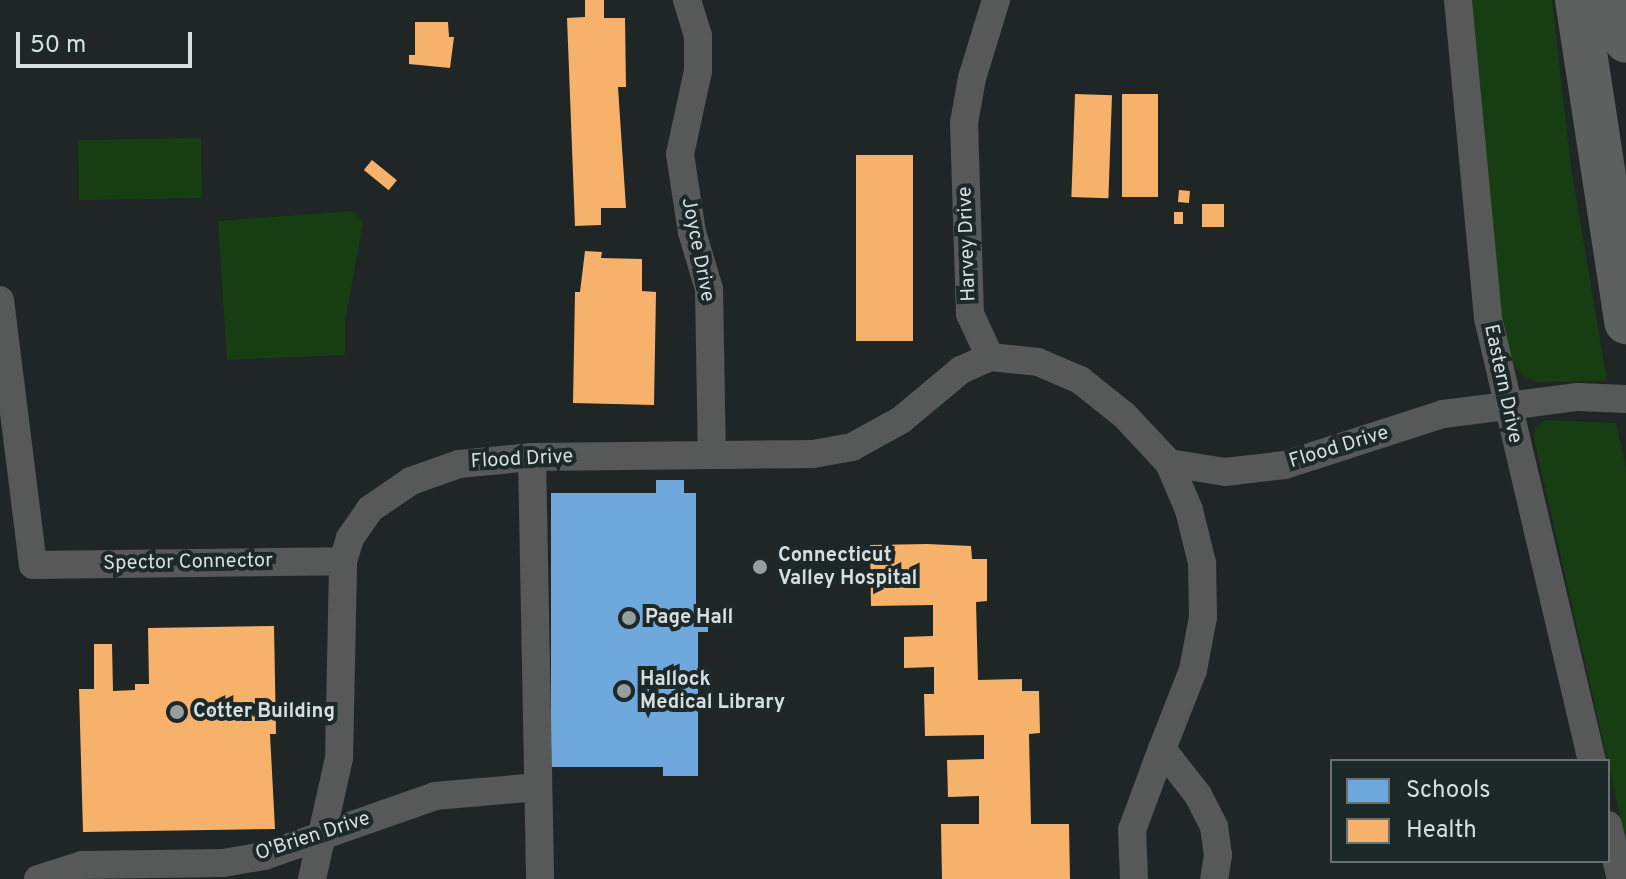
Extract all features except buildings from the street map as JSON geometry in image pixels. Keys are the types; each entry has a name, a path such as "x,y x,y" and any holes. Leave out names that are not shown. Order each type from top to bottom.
{"highway":[{"path":"1577,0 1626,322"},
{"path":"1620,0 1626,41"}],"street":[{"name":"Joyce Drive","path":"687,0 698,36 698,71 680,154 692,232 709,289 712,455"},
{"name":"Harvey Drive","path":"990,357 970,314 964,123 972,78 996,0"},
{"name":"Eastern Drive","path":"1458,0 1476,229 1505,406 1592,759"},
{"name":"Spector Connector","path":"0,300 33,565 343,561"},
{"name":"Flood Drive","path":"312,879 317,838 339,758 343,561 350,538 370,509 411,481 459,464 532,457 813,454 852,447 901,420 961,370 990,357"},
{"path":"990,357 1038,362 1080,380 1124,415 1169,463 1189,510 1202,563 1203,617 1193,670 1132,830 1134,879"},
{"name":"Flood Drive","path":"1169,463 1225,472 1285,465 1443,414 1578,397 1626,399"},
{"path":"532,457 540,879"},
{"path":"1162,749 1198,795 1214,827 1218,855 1214,879"},
{"name":"O'Brien Drive","path":"56,876 82,865 223,863 317,838 435,796 538,787"},
{"path":"1610,833 1621,879"}],"green space":[{"path":"1472,0 1552,0 1571,168 1607,381 1537,382 1522,375 1512,362 1500,307"},
{"path":"201,138 202,198 79,200 78,140"},
{"path":"354,211 363,223 345,321 345,355 227,360 218,221"},
{"path":"1546,420 1616,423 1626,469 1626,841 1610,759 1607,759 1534,439 1535,427"}],"place":[{"name":"Connecticut Valley Hospital","path":"760,567"},
{"name":"Page Hall","path":"629,618"},
{"name":"Hallock Medical Library","path":"624,691"},
{"name":"Cotter Building","path":"177,712"}]}
